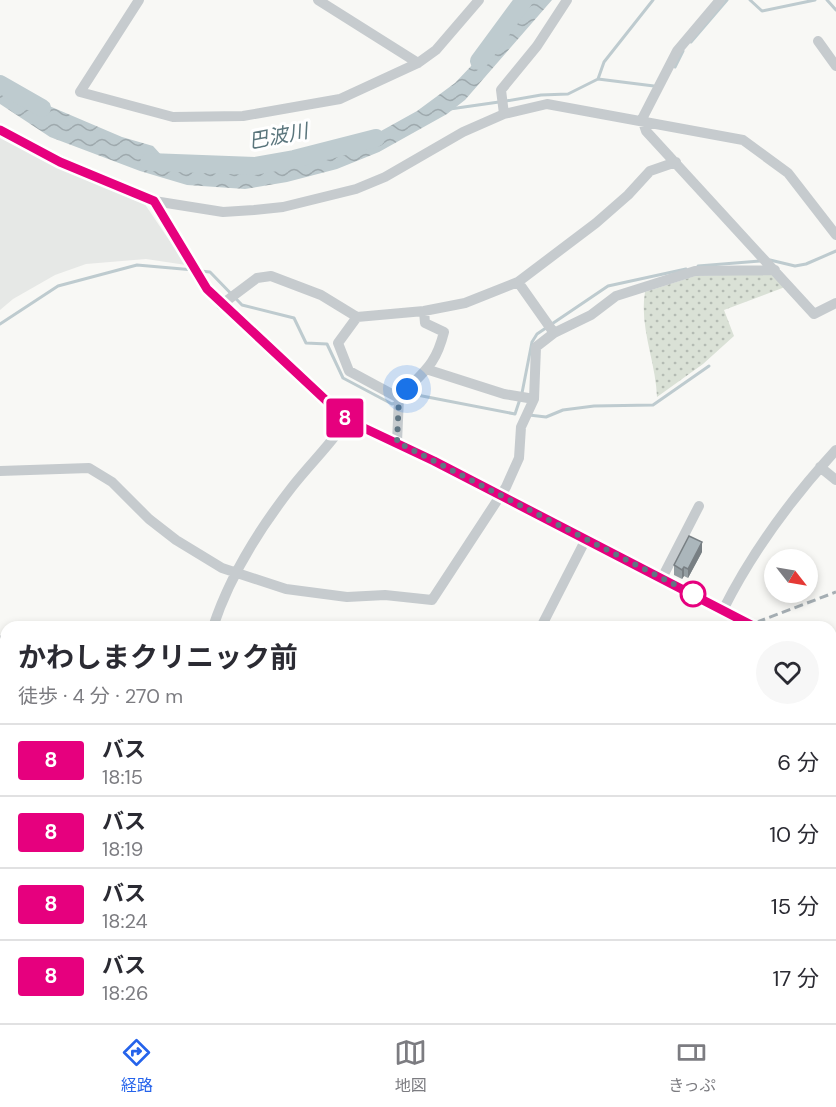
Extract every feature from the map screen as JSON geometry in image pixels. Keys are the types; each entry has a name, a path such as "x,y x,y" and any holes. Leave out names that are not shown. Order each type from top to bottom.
{"street":[{"path":"139,0 80,92 173,117 243,116 340,99 418,63 436,50 479,0"},
{"path":"318,0 418,63"},
{"path":"504,114 501,90 537,46 567,0"},
{"path":"720,0 677,51 642,119 645,131 814,314 836,303"},
{"path":"818,41 836,66"},
{"path":"0,130 60,162 154,201 223,212 283,207 356,189 385,177 463,132 504,114 547,104 642,119 743,140 788,173 836,235"},
{"path":"221,305 257,278 271,276 321,295 357,316 424,311 465,303 518,282 596,223 628,195 650,171 676,162"},
{"path":"154,201 207,289 221,305 347,420 397,442 744,621"},
{"path":"0,471 89,468 112,482 149,519 176,540 222,568 286,589 347,597 385,595 432,600 499,495 506,488 519,458 521,427 534,399 536,347 554,333 591,315 615,296 695,271 775,270"},
{"path":"518,282 554,333"},
{"path":"397,442 399,398 415,380 429,370 439,352 444,332 425,323 424,311"},
{"path":"357,316 338,343 349,371 399,398"},
{"path":"429,370 504,394 534,399"},
{"path":"216,621 237,573 290,490 347,420"},
{"path":"723,610 748,560 766,534 836,450"},
{"path":"820,467 836,480"},
{"path":"662,578 699,506"},
{"path":"544,621 586,539"}],"shaded area":[{"path":"0,133 75,175 144,203 186,265 146,259 86,264 55,275 13,299 0,310"},
{"path":"774,273 785,287 724,310 734,336 703,364 657,397 644,318 645,292 695,276"}],"water":[{"path":"529,0 552,0 465,100 447,114 379,152 337,169 287,182 245,189 187,185 140,171 50,137 0,104 0,85 122,137 153,146 163,157 182,169 256,173 290,168 329,155 417,111 455,83 511,24"}],"building":[{"path":"689,536 702,542 688,569 684,567 682,570 674,565"}],"waterway":[{"name":"巴波川","path":"479,61 524,0"},
{"path":"506,101 541,95 568,94 598,79 604,62 653,0"},
{"path":"691,42 727,0"},
{"path":"750,0 762,11 815,0"},
{"path":"827,0 836,10"},
{"path":"675,67 683,51"},
{"path":"598,79 654,86"},
{"name":"巴波川","path":"0,84 42,108"},
{"path":"450,109 499,102"},
{"name":"巴波川","path":"149,162 255,166 294,159 376,138"},
{"path":"770,260 795,266 806,264 836,251"},
{"path":"698,266 760,261"},
{"path":"0,324 58,286 137,265 194,270"},
{"path":"522,393 532,342 537,334 608,286 686,269"},
{"path":"200,271 210,272 242,305 294,318 306,343 327,344 343,378 392,404 395,403"},
{"path":"529,415 546,417 563,410 594,406 653,405 709,366"},
{"path":"402,400 417,395 515,414 520,399"}],"railway":[{"path":"760,621 836,592"}],"bus line":[{"name":"8","path":"0,130 60,162 154,201 207,289 221,305 347,420 397,442 745,621"}],"route":[{"path":"407,389 399,398 397,442 693,594"}]}
